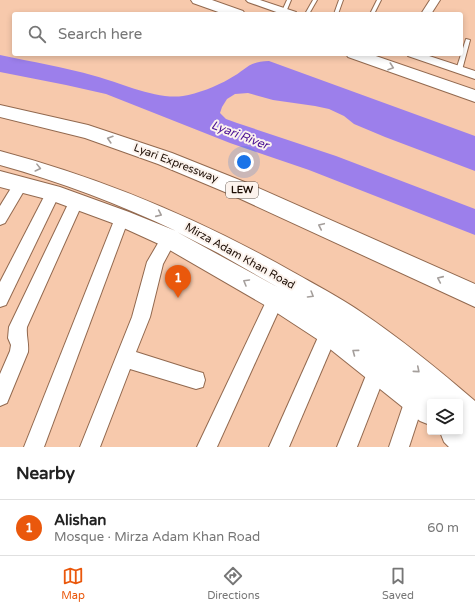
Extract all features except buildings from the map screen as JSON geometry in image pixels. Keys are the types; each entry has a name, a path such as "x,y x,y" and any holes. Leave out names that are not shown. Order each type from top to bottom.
{"highway":[{"path":"198,0 232,12"},
{"path":"360,56 475,96"},
{"name":"Lyari Expressway","path":"0,111 94,134 139,148 179,163 234,186 475,296"}],"main road":[{"name":"Mirza Adam Khan Road","path":"0,158 43,169 119,195 189,227 275,274 358,324 410,364 451,399"},
{"name":"Mirza Adam Khan Road","path":"11,182 53,193 122,218 169,238 276,299 329,332 423,404"}],"street":[{"path":"250,0 285,12"},
{"path":"427,12 435,0"},
{"path":"424,56 475,75"},
{"path":"0,219 11,182"},
{"path":"0,299 53,193"},
{"path":"0,396 19,352 20,346 17,338 18,327 76,202"},
{"path":"34,447 122,218"},
{"path":"90,447 141,317 155,262 169,238"},
{"path":"207,447 276,299"},
{"path":"279,447 329,332"},
{"path":"125,358 196,380"},
{"path":"347,447 378,370"},
{"path":"399,447 423,404"}],"lane":[{"path":"288,0 288,12"},
{"path":"309,12 315,0"},
{"path":"337,12 341,0"},
{"path":"373,12 379,0"},
{"path":"459,70 468,40"}],"water":[{"name":"Lyari River","path":"0,55 72,70 139,90 162,96 173,97 189,95 207,89 235,76 251,65 269,61 475,136 475,171 354,124 344,116 329,109 273,100 248,93 235,94 227,99 220,113 226,119 336,156 475,209 475,235 309,170 230,143 106,94 0,72"}],"place":[{"name":"Alishan","path":"178,298"}]}
